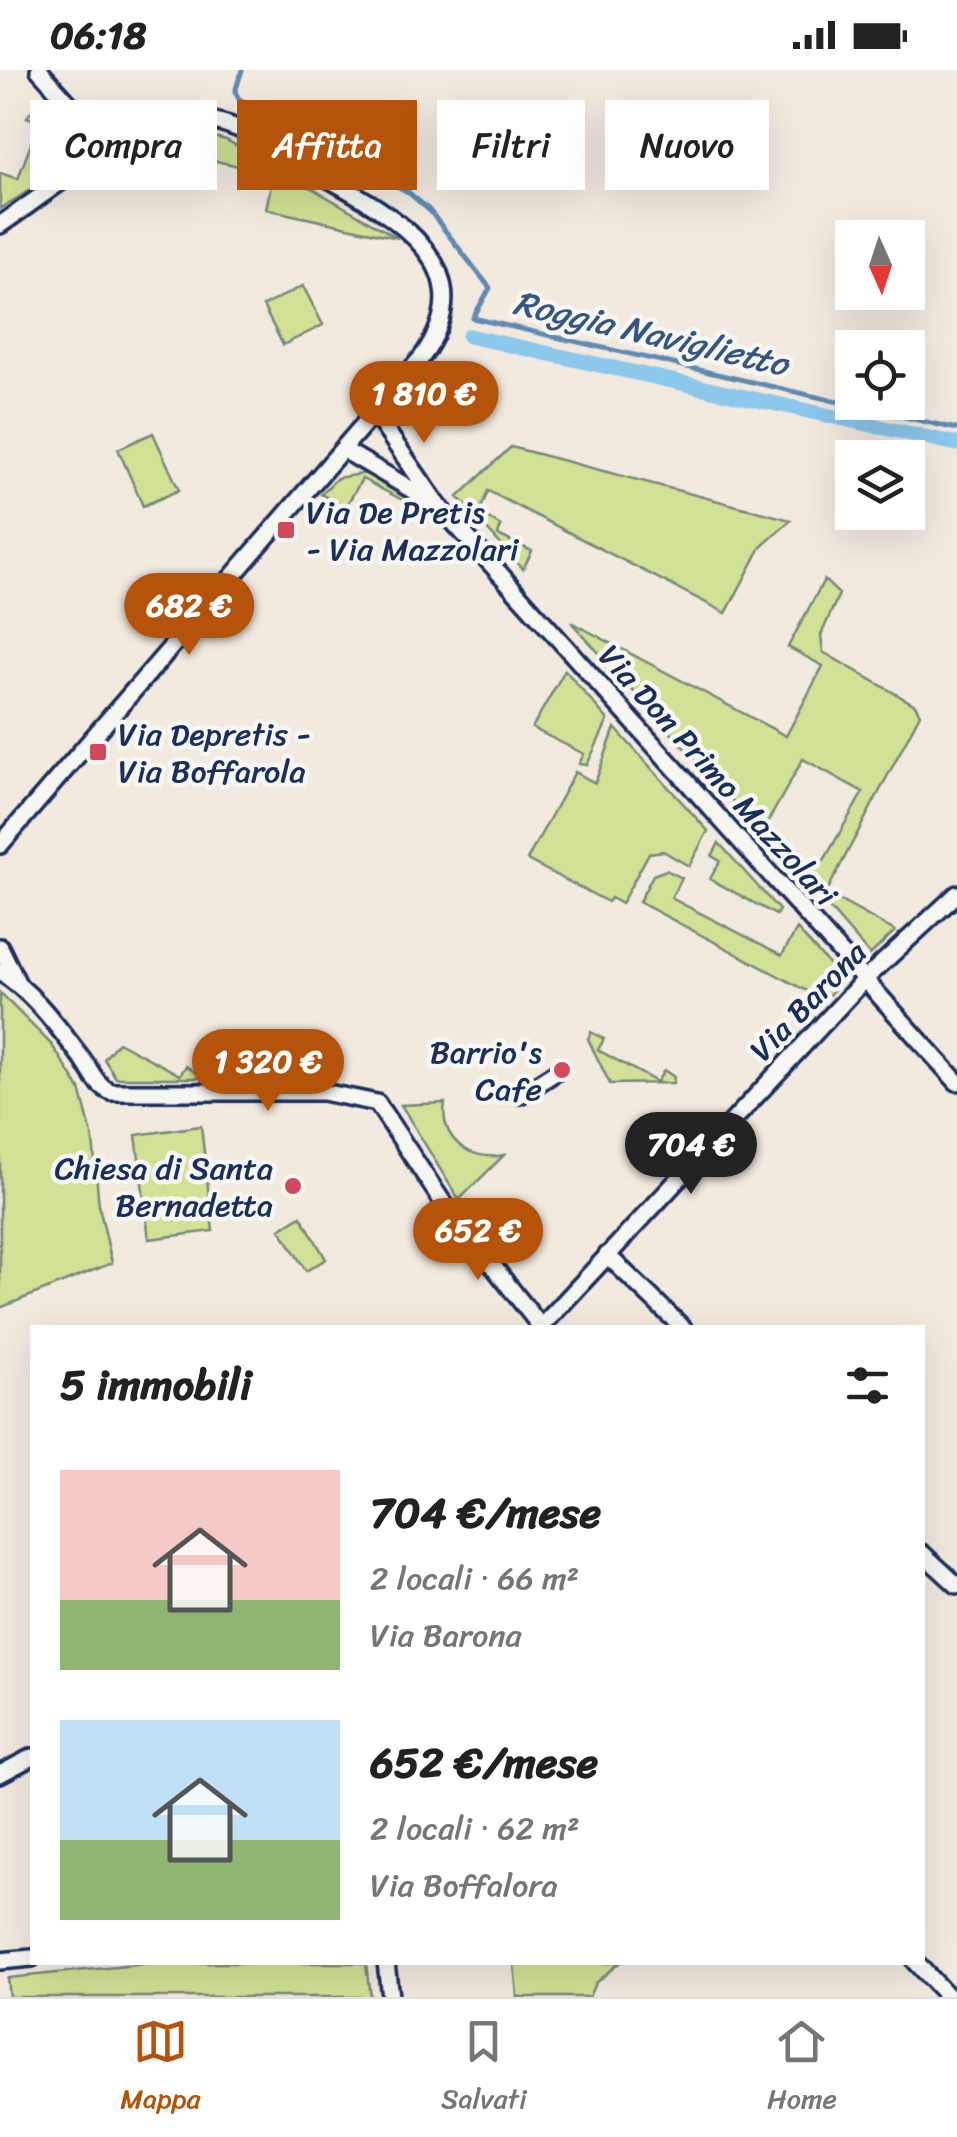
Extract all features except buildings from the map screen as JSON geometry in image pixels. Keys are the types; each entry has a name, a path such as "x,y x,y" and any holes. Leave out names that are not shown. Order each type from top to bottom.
{"street":[{"path":"40,70 64,100"},
{"path":"0,845 428,349 440,313 438,274 412,231 270,146 217,121"},
{"path":"0,225 53,190"},
{"name":"Via Don Primo Mazzolari","path":"374,413 438,504 957,1082"},
{"name":"Via Don Primo Mazzolari","path":"344,450 438,504"},
{"name":"Via Barona","path":"542,1325 864,980 957,894"},
{"path":"0,946 17,982 86,1062 98,1084 111,1092 324,1092 376,1103 425,1178 538,1325"},
{"path":"0,972 17,982"},
{"path":"520,1095 556,1072"},
{"path":"607,1254 680,1325"},
{"path":"925,1556 957,1585"},
{"path":"0,1774 30,1758"},
{"path":"0,1961 30,1958"},
{"path":"386,1965 390,1997"},
{"path":"918,1965 948,1997"}],"green space":[{"path":"217,138 237,146 237,166 217,161"},
{"path":"30,146 30,190 0,209 0,173 18,179"},
{"path":"270,190 315,190 398,238 266,209"},
{"path":"303,286 323,325 283,345 263,306"},
{"path":"153,433 179,490 143,506 118,449"},
{"path":"511,447 791,520 761,547 726,613 488,491 479,513 501,526 498,535 532,551 523,569 458,497"},
{"path":"367,473 413,503 427,520 408,514 412,505 362,479 345,508 321,494 337,478"},
{"path":"824,580 839,594 821,635 823,652 915,705 920,714 826,893 895,931 870,955 803,878 815,858 823,862 863,792 803,759 765,827 801,851 793,868 571,622 786,736 823,666 788,647"},
{"path":"565,670 608,720 587,765 579,764 584,754 532,728"},
{"path":"615,728 708,831 689,866 663,851 649,853 621,904 611,898 608,902 527,860 575,772 595,783"},
{"path":"719,843 779,910 776,915 710,879 720,861 712,856"},
{"path":"666,870 682,878 671,898 782,955 797,929 838,975 837,986 824,1000 639,902 653,875"},
{"path":"0,993 52,1045 80,1089 93,1139 99,1206 112,1263 0,1308"},
{"path":"591,1032 604,1039 598,1050 657,1082 664,1070 674,1077 673,1083 610,1084 588,1039"},
{"path":"118,1042 180,1075 186,1066 204,1078 116,1078 104,1059"},
{"path":"445,1103 447,1127 459,1145 480,1155 504,1155 459,1200 401,1105"},
{"path":"201,1126 213,1231 149,1239 136,1135"},
{"path":"301,1216 326,1259 306,1271 280,1229"},
{"path":"135,1965 366,1965 370,1997 9,1997 7,1978"},
{"path":"514,1965 617,1965 595,1983 589,1997 517,1997"}],"waterway":[{"name":"Roggia Naviglietto","path":"242,70 235,92 239,99 408,192 429,210 490,288 473,318 957,429"},
{"path":"469,336 957,444"}],"place":[{"name":"Via De Pretis - Via Mazzolari","path":"286,530"},
{"name":"Via Depretis - Via Boffarola","path":"98,752"},
{"name":"Barrio's Cafe","path":"562,1070"},
{"name":"Chiesa di Santa Bernadetta","path":"293,1186"}]}
